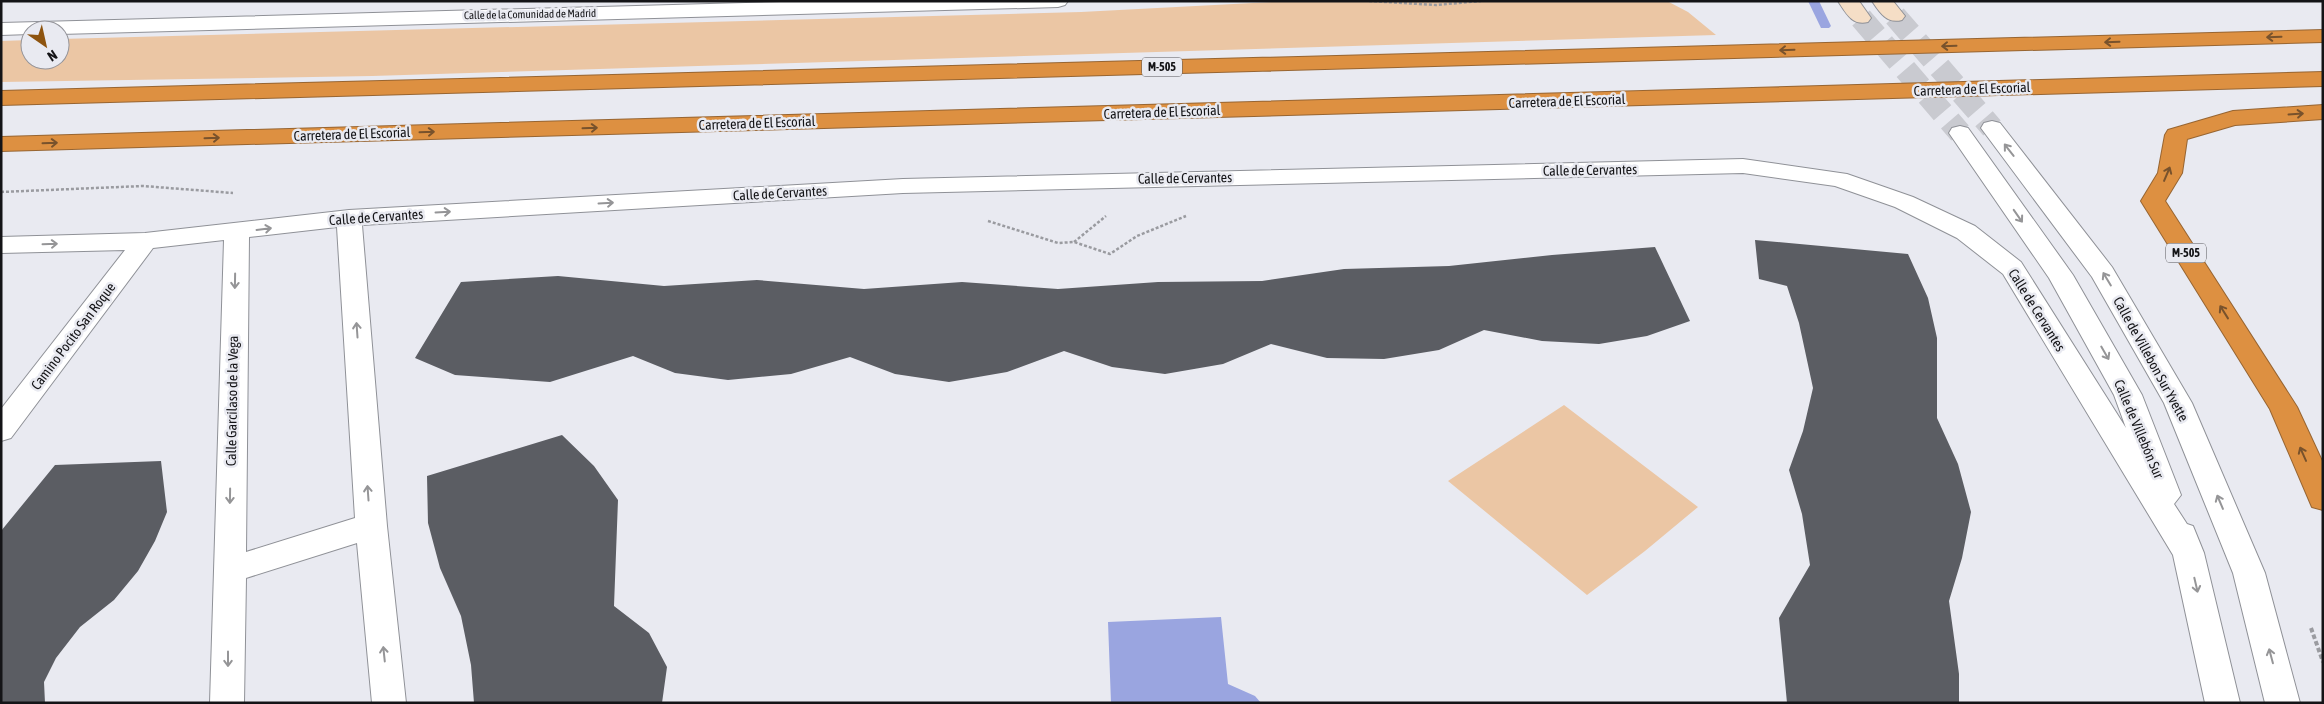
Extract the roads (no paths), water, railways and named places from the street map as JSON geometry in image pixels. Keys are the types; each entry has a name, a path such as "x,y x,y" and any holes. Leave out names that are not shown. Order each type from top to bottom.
{"highway":[{"name":"M-505","path":"1,98 2323,36"},
{"name":"Carretera de El Escorial","path":"1,144 2323,79"},
{"path":"1749,95 2238,95 2323,92"},
{"name":"M-505","path":"2323,112 2233,118 2176,135 2170,173 2153,201 2283,407 2323,498"}],"street":[{"name":"Calle de la Comunidad de Madrid","path":"1,29 1058,1"},
{"path":"1848,1 1861,18"},
{"name":"Calle de Villebon Sur Yvette","path":"1992,128 2103,273 2178,403 2249,573 2283,703"},
{"name":"Calle de Villebón Sur","path":"1960,133 2060,276 2128,395 2188,553 2223,703"},
{"name":"Calle de Cervantes","path":"1,245 145,241 349,218 903,186 1742,166 1838,179 1904,202 1966,232 2012,268 2188,553"},
{"path":"349,218 371,526 389,703"},
{"name":"Calle Garcilaso de la Vega","path":"228,703 236,232"},
{"name":"Camino Pocito San Roque","path":"1,430 145,241"},
{"path":"229,570 371,526"}],"water":[{"path":"1221,617 1228,684 1255,696 1261,703 1111,703 1108,622"}],"waterway":[{"path":"1813,1 1825,26"}],"tunnel":[{"path":"1895,16 1992,128"},
{"path":"1861,18 1960,133"}]}
